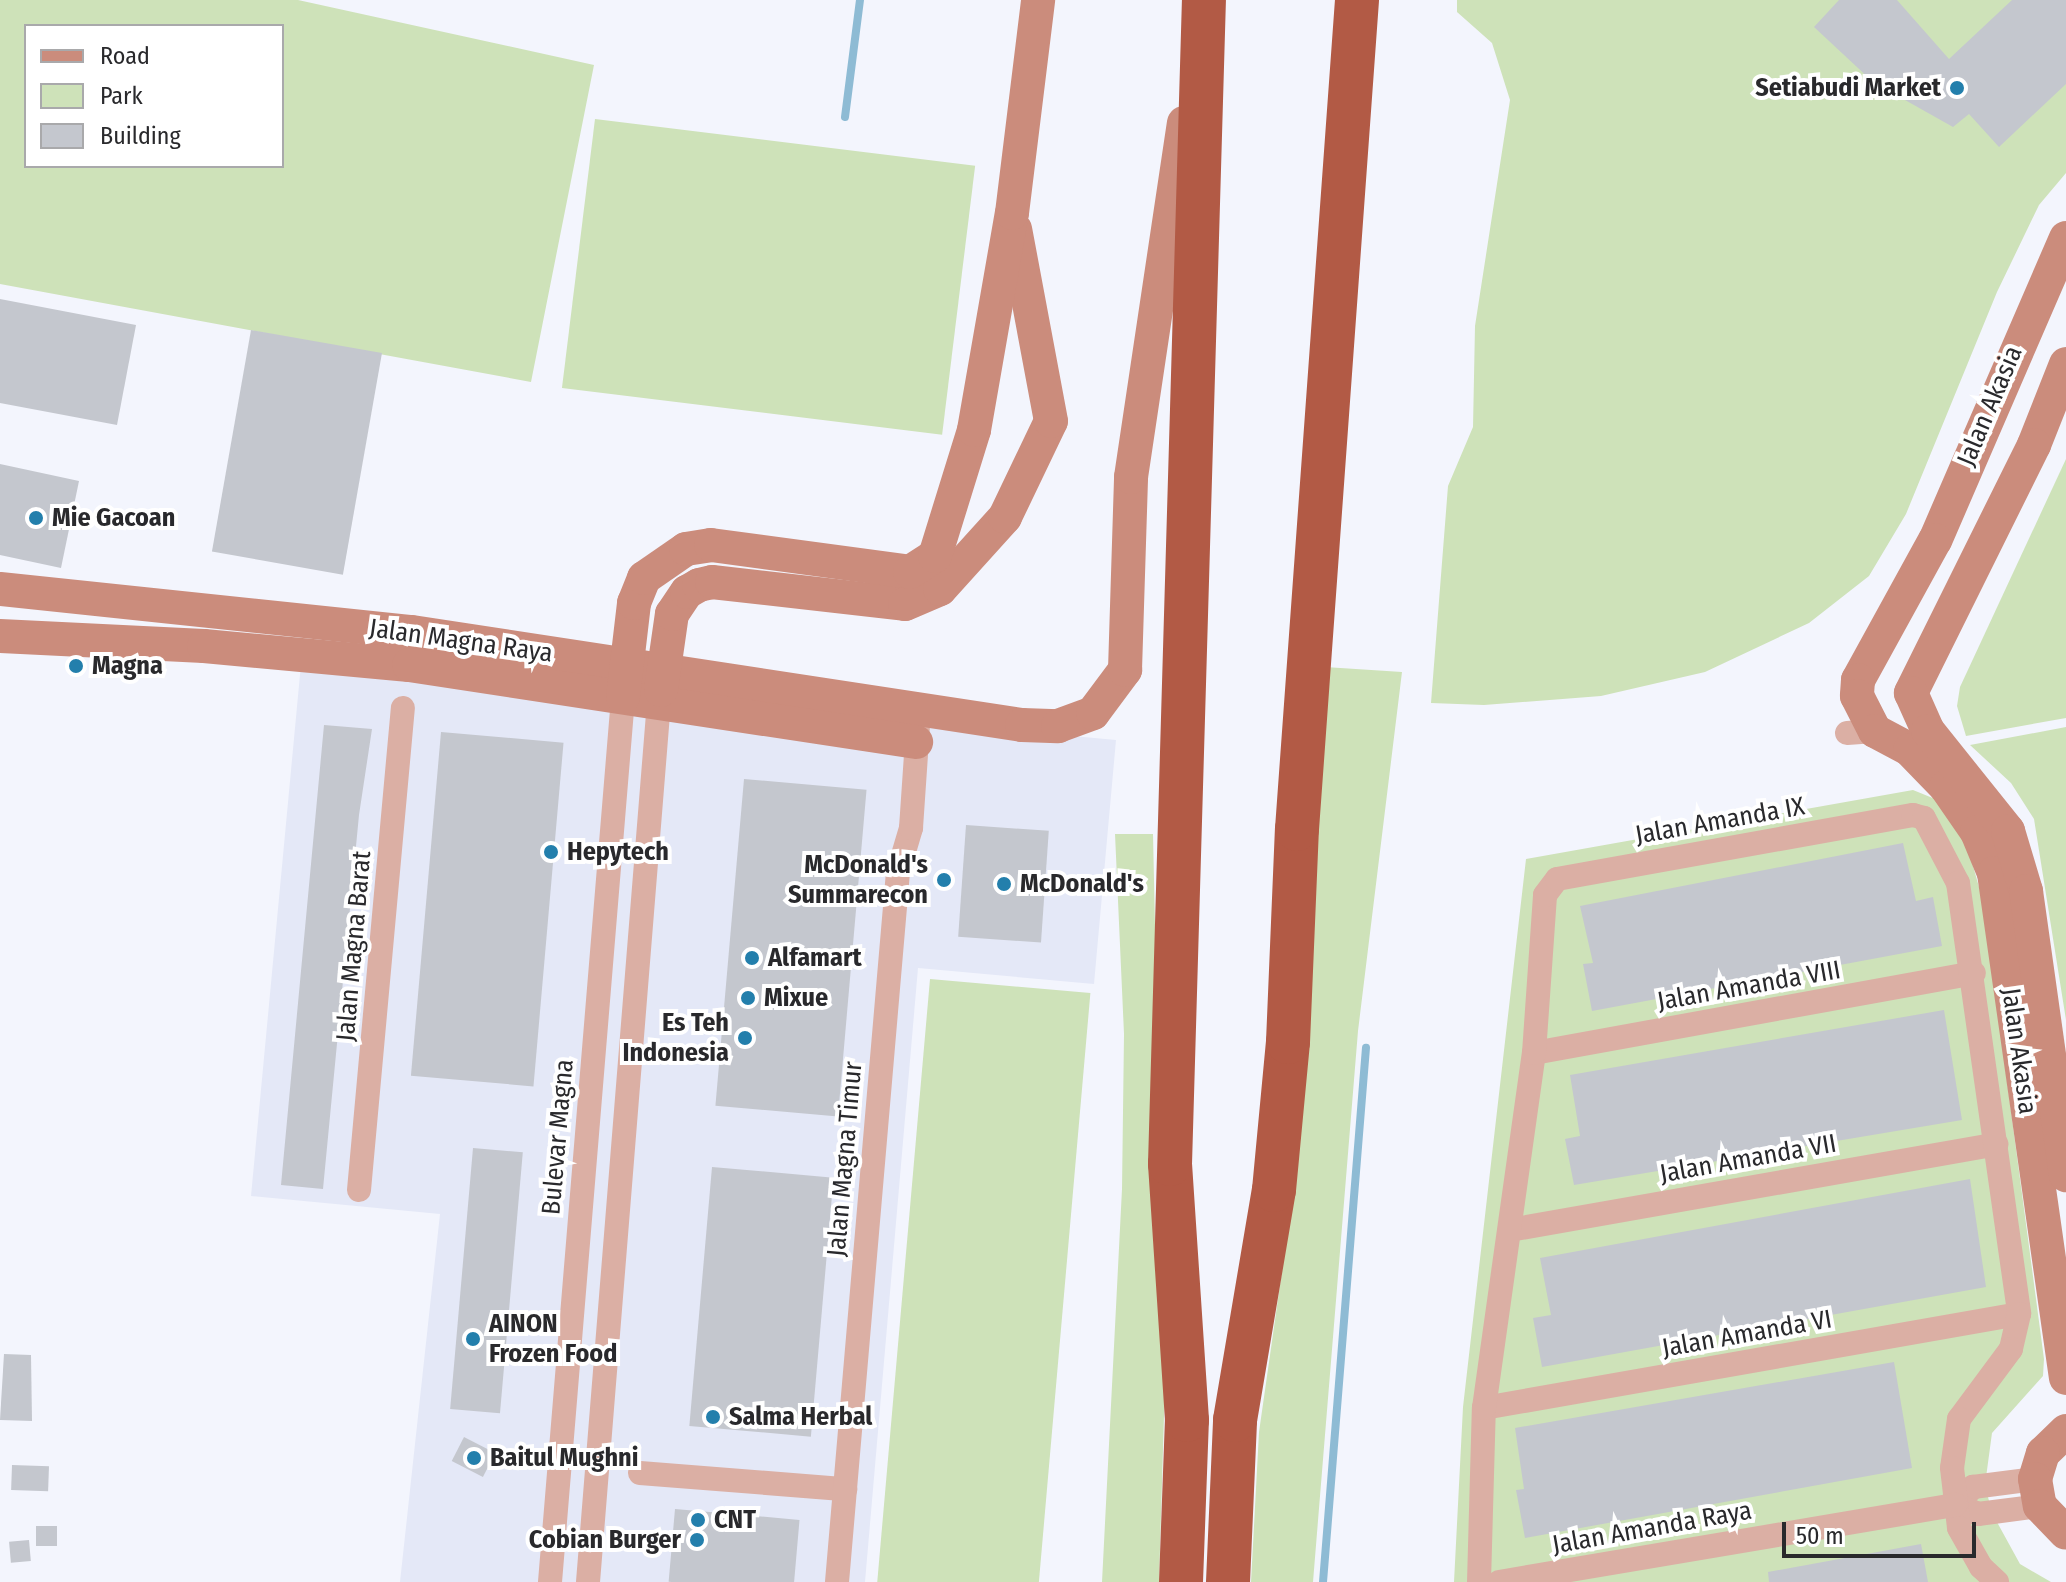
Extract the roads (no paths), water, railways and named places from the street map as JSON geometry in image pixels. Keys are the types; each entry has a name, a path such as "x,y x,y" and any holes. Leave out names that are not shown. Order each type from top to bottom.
{"highway":[{"path":"1181,1582 1187,1420 1170,1164 1203,0"},
{"path":"1228,1582 1235,1420 1274,1190 1288,1042 1297,829 1357,0"}],"street":[{"path":"624,681 634,603 644,578 686,549 711,545 886,571 910,572 929,564 942,542 974,430 1012,213 1038,0"},
{"name":"Jalan Magna Raya","path":"0,636 204,646 624,681 918,727 1058,726 1093,713 1125,670 1131,477 1203,0"},
{"path":"588,1582 661,686 672,614 687,592 712,582 905,604 940,589 1005,517 1051,421 1012,213"},
{"name":"Jalan Akasia","path":"2066,238 1935,540 1855,678 1861,732 1919,741 2008,831 2026,891 2066,1175"},
{"name":"Jalan Akasia","path":"2066,364 2028,458 1911,693 1919,741 1977,832 1994,873 2066,1378"},
{"name":"Jalan Magna Raya","path":"0,589 412,632 624,681"},
{"name":"Jalan Akasia","path":"1855,678 1911,693"},
{"name":"Bulevar Magna","path":"550,1582 624,681"},
{"name":"Jalan Magna Barat","path":"359,1190 403,708"},
{"name":"Jalan Magna Timur","path":"837,1582 898,872 911,828 918,727"},
{"name":"Jalan Amanda IX","path":"1534,1053 1545,895 1557,879 1913,815 1924,818 1958,883 1974,973"},
{"path":"1974,973 2019,1314 2011,1349 1959,1419 1952,1468 1959,1528 1981,1567 1997,1582"},
{"name":"Jalan Amanda VIII","path":"1534,1053 1974,973"},
{"path":"1479,1582 1484,1408 1534,1053"},
{"name":"Jalan Amanda VII","path":"1510,1230 1996,1144"},
{"name":"Jalan Amanda VI","path":"1484,1408 2019,1314"},
{"path":"2066,1431 2043,1453 2038,1492 2066,1533"},
{"path":"640,1473 845,1489"},
{"name":"Jalan Amanda Raya","path":"1499,1582 1956,1505 1978,1514 2038,1492"}],"waterway":[{"path":"845,117 860,0"},
{"path":"1323,1582 1366,1048"}],"place":[{"name":"Setiabudi Market","path":"1957,88"},
{"name":"Mie Gacoan","path":"36,518"},
{"name":"Magna","path":"76,666"},
{"name":"Hepytech","path":"551,852"},
{"name":"McDonald's Summarecon","path":"944,880"},
{"name":"McDonald's","path":"1004,884"},
{"name":"Alfamart","path":"752,958"},
{"name":"Mixue","path":"748,998"},
{"name":"Es Teh Indonesia","path":"745,1038"},
{"name":"AINON Frozen Food","path":"473,1339"},
{"name":"Salma Herbal","path":"713,1417"},
{"name":"Baitul Mughni","path":"474,1458"},
{"name":"CNT","path":"698,1520"},
{"name":"Cobian Burger","path":"697,1540"}]}
